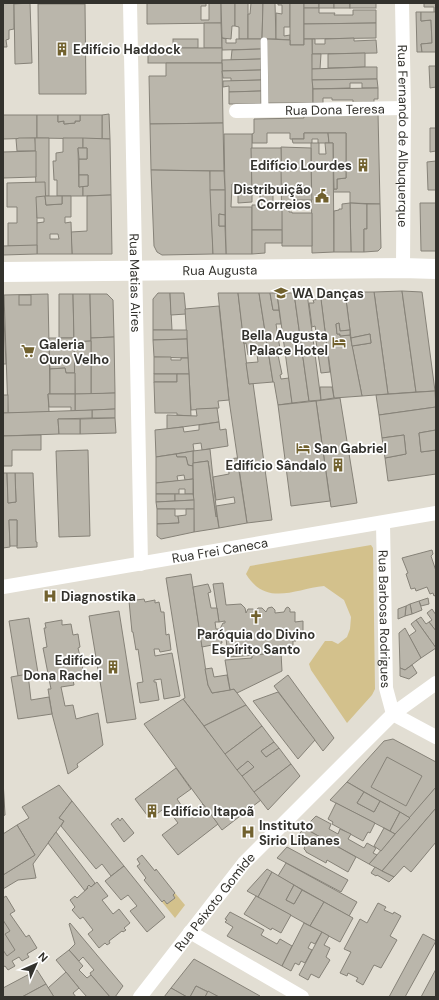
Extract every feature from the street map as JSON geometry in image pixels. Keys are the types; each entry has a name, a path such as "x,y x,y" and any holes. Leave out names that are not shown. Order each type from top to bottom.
{"main road":[{"name":"Rua Augusta","path":"3,272 403,268 436,269"}],"street":[{"name":"Rua Matias Aires","path":"130,3 141,564"},
{"name":"Rua Fernando de Albuquerque","path":"402,3 404,108 403,268"},
{"name":"Rua Dona Teresa","path":"236,111 404,108"},
{"name":"Rua Frei Caneca","path":"3,587 141,564 224,548 383,523 436,513"},
{"name":"Rua Barbosa Rodrigues","path":"383,523 386,688 392,714"},
{"name":"Rua Peixoto Gomide","path":"140,997 244,863 392,714 436,683"},
{"path":"392,714 436,737"},
{"path":"190,932 302,997"}],"lane":[{"path":"264,41 265,110"}],"shaded area":[{"path":"371,545 373,548 375,689 372,695 347,723 311,670 309,664 325,641 332,641 338,644 347,637 350,629 351,617 344,600 324,586 282,594 272,593 263,590 254,584 246,574 250,566"},
{"path":"175,893 185,905 175,918 162,902 164,900 167,904 175,898 173,895"}],"building":[{"path":"3,3 14,3 14,29 9,30 9,39 6,40 7,47 3,47"},
{"path":"30,3 32,63 15,64 14,4"},
{"path":"147,3 206,3 206,6 201,6 201,20 209,20 209,3 221,3 221,23 147,24"},
{"path":"221,3 235,3 235,26 232,26 231,39 222,38"},
{"path":"235,3 248,3 248,39 239,39 239,27 235,26"},
{"path":"251,3 263,3 262,39 248,39 248,14 250,14"},
{"path":"263,3 275,3 276,39 262,39"},
{"path":"278,3 290,3 290,27 284,27 284,36 290,35 290,40 276,39 276,13 282,14 282,5 278,5"},
{"path":"290,3 304,3 304,45 290,45"},
{"path":"304,3 319,3 319,8 304,8"},
{"path":"319,3 334,3 334,8 319,8"},
{"path":"334,3 350,3 350,8 334,8"},
{"path":"350,3 376,3 376,8 350,8"},
{"path":"424,3 436,3 436,12 434,12 434,7 424,7"},
{"name":"Edifício Haddock","path":"38,4 85,4 86,94 39,94"},
{"path":"304,8 319,8 319,13 335,13 334,15 353,15 353,10 376,10 376,23 304,24"},
{"path":"416,12 421,12 421,21 431,20 432,43 421,44 422,52 417,52"},
{"path":"421,12 436,12 436,52 422,52 421,44 432,43 431,20 421,21"},
{"path":"204,23 221,23 222,48 204,48"},
{"path":"376,23 376,38 304,39 304,24"},
{"path":"222,38 226,39 226,43 236,43 236,39 261,39 261,49 222,50"},
{"path":"354,38 354,41 376,40 377,53 312,54 312,39 315,39 315,44 325,44 325,39"},
{"path":"173,39 198,39 198,48 173,48"},
{"path":"267,39 290,40 290,45 304,45 304,39 312,39 313,103 268,103"},
{"path":"148,48 222,48 222,63 148,63"},
{"path":"261,49 261,59 231,60 232,50"},
{"path":"365,53 365,67 328,68 328,54"},
{"path":"312,54 321,54 320,69 312,69"},
{"path":"261,59 261,70 222,71 222,60"},
{"path":"166,63 222,63 223,123 150,124 149,76 166,76"},
{"path":"429,66 436,66 436,87 430,88"},
{"path":"377,67 377,79 312,80 312,69"},
{"path":"261,70 261,80 231,81 231,78 223,78 222,71"},
{"path":"377,79 378,88 362,88 362,83 350,83 350,88 313,89 312,80"},
{"path":"261,80 261,91 229,92 229,86 223,87 223,81"},
{"path":"378,88 378,99 374,99 374,102 353,103 353,100 332,100 332,98 323,98 323,103 313,103 313,89"},
{"path":"261,91 261,104 229,104 229,92"},
{"name":"Edifício Lourdes","path":"303,113 378,113 380,204 350,203 350,192 333,192 334,189 337,189 337,179 346,178 346,133 304,133 304,139 290,139 290,133 267,133 267,143 252,143 254,119 304,118"},
{"path":"109,114 110,139 102,139 102,115"},
{"path":"3,115 37,115 37,138 3,139"},
{"path":"37,115 58,115 58,122 64,121 64,124 80,121 80,115 102,115 102,139 37,138"},
{"path":"58,115 80,115 80,121 64,124 64,121 58,122"},
{"path":"223,123 224,171 151,170 150,124"},
{"path":"430,128 436,128 436,151 430,152"},
{"path":"304,133 328,133 329,143 318,143 318,139 312,139 312,143 293,143 292,139 304,139"},
{"path":"328,133 346,133 346,178 337,179 337,189 334,189 333,143 329,143"},
{"path":"224,134 252,134 252,202 238,203 238,183 232,184 231,207 252,207 252,254 226,254"},
{"path":"35,138 36,151 17,151 16,139"},
{"path":"35,138 49,138 49,196 36,197"},
{"path":"63,138 83,138 83,148 78,148 79,187 83,186 83,196 57,196 57,180 54,180 53,161 56,161 56,153 63,152"},
{"path":"83,138 110,139 111,195 83,196 83,186 88,186 88,175 79,175 79,159 87,159 87,148 83,148"},
{"name":"Distribuição Correios","path":"311,143 319,143 319,154 326,154 325,143 333,143 334,252 312,253"},
{"path":"281,147 311,148 311,168 281,168"},
{"path":"78,148 87,148 87,159 79,159"},
{"path":"251,148 281,148 282,192 252,192"},
{"path":"36,151 36,177 3,178 3,152"},
{"path":"436,161 436,190 428,190 427,162"},
{"path":"281,168 311,168 312,200 295,200 295,204 289,204 289,212 312,213 312,246 282,246"},
{"path":"151,170 210,171 213,254 162,255 157,252 154,246"},
{"path":"210,171 224,171 225,190 210,190"},
{"path":"79,175 88,175 88,186 79,187"},
{"path":"45,182 46,207 37,207 37,223 46,223 47,246 8,246 8,223 17,223 17,207 7,207 7,183"},
{"path":"210,190 225,190 225,215 219,214 219,226 225,226 226,254 213,254"},
{"path":"260,192 273,192 273,205 282,205 282,230 252,230 252,205 260,205"},
{"path":"111,195 112,254 72,254 71,232 87,231 87,196"},
{"path":"45,196 46,205 62,204 62,196 71,196 71,217 65,217 65,223 71,222 72,254 37,254 37,223 44,222 44,218 37,218 36,197","holes":["50,234 58,234 59,239 50,239"]},
{"path":"45,196 62,196 62,204 46,205"},
{"path":"350,203 367,204 367,229 364,229 364,252 351,252"},
{"path":"350,203 351,252 334,252 334,211 342,209 342,204"},
{"path":"420,203 436,203 436,251 421,251"},
{"path":"367,204 380,204 381,248 378,251 364,252 364,229 367,229"},
{"path":"219,214 225,215 225,226 219,226"},
{"path":"252,230 282,230 282,243 265,243 265,253 252,254"},
{"path":"37,245 37,254 3,255 3,246"},
{"path":"402,291 416,392 388,394 374,292"},
{"path":"402,291 422,292 435,391 416,392"},
{"path":"345,292 374,292 388,394 362,396 352,346 371,343 370,334 351,338"},
{"name":"Bella Augusta Palace Hotel","path":"345,292 350,330 340,331 339,323 336,324 337,334 340,334 340,336 350,335 362,396 334,398 320,293"},
{"path":"158,293 170,293 172,330 153,330 153,299"},
{"path":"170,293 184,293 186,314 171,315"},
{"path":"218,293 238,293 249,384 253,383 272,520 247,523 229,400"},
{"path":"238,293 259,293 273,382 249,384 246,363 258,362 257,354 248,355 246,343 244,344"},
{"path":"259,293 270,293 273,310 279,310 281,324 276,324 281,355 278,355 282,374 280,375 281,379 289,378 292,403 278,405"},
{"path":"270,293 277,293 279,310 273,310"},
{"path":"277,293 294,293 309,401 292,403"},
{"path":"294,293 307,293 321,400 309,401"},
{"name":"Galeria Ouro Velho","path":"48,294 49,412 8,413 4,295"},
{"path":"59,294 73,294 74,338 59,338"},
{"path":"73,294 90,294 91,341 74,342"},
{"path":"90,294 107,294 113,300 114,337 91,338"},
{"path":"3,295 6,364 3,364"},
{"path":"19,295 31,295 31,305 19,305"},
{"path":"321,299 330,372 321,373 316,341 318,341 315,326 312,327 309,303 314,303 313,300"},
{"path":"219,306 229,400 218,401 219,408 191,410 185,309"},
{"path":"339,323 340,331 350,330 350,335 340,336 340,334 337,334 336,324"},
{"path":"153,330 187,330 187,339 153,340"},
{"path":"370,334 371,343 352,346 351,338"},
{"path":"114,337 115,393 91,394 91,338"},
{"path":"49,338 74,338 75,373 66,373 65,368 50,369"},
{"path":"187,339 188,358 154,357 153,340"},
{"path":"91,341 91,394 75,394 74,342"},
{"path":"154,357 171,357 171,360 188,358 189,374 154,374"},
{"path":"65,368 66,373 75,373 75,394 50,394 50,369"},
{"path":"154,374 177,374 177,382 154,382"},
{"path":"177,374 189,374 191,416 177,415 177,413 155,413 154,382 177,382"},
{"path":"320,387 332,387 334,398 321,400"},
{"path":"435,391 436,407 379,415 376,395"},
{"path":"115,393 115,409 75,411 75,394"},
{"path":"48,394 75,394 75,411 71,411 71,407 49,407"},
{"path":"3,395 8,395 8,413 3,413"},
{"name":"Edifício Sândalo","path":"340,398 357,503 331,507 316,401"},
{"name":"San Gabriel","path":"316,401 330,501 291,506 278,405"},
{"path":"436,407 436,430 419,433 421,452 436,450 436,474 388,481 385,458 406,454 404,435 382,438 379,415"},
{"path":"217,408 219,422 167,429 167,415 197,416 196,409"},
{"path":"115,409 115,418 92,418 92,410"},
{"path":"92,410 92,418 58,419 59,434 3,436 3,413"},
{"path":"115,418 116,433 80,434 80,419"},
{"path":"58,419 80,419 80,434 59,434"},
{"path":"219,422 220,430 226,429 228,446 202,450 201,443 193,444 194,451 156,457 155,430 183,427 184,432 199,430 199,425"},
{"path":"436,430 436,450 421,452 419,433"},
{"path":"41,435 41,450 12,450 12,466 3,466 3,436"},
{"path":"404,435 406,454 385,458 382,438"},
{"path":"210,449 216,517 208,461 193,463 193,451"},
{"path":"88,450 90,536 59,537 56,451"},
{"path":"193,451 193,466 188,465 186,457 177,457 176,454"},
{"path":"176,454 177,457 186,457 188,465 193,466 193,479 185,480 184,475 177,476 178,481 156,483 156,457"},
{"path":"237,458 247,523 219,528 216,506 235,503 234,497 216,500 213,477 229,474 228,459"},
{"path":"208,461 219,528 194,532 193,463"},
{"path":"3,473 7,473 8,503 16,502 15,473 33,473 37,547 17,548 17,520 9,520 10,547 3,548"},
{"path":"7,473 15,473 16,502 8,503"},
{"path":"193,479 193,494 185,494 185,489 179,489 179,494 156,494 156,483"},
{"path":"156,494 175,494 175,501 156,502"},
{"path":"175,494 193,494 194,500 175,501"},
{"path":"194,500 194,509 157,509 156,502"},
{"path":"157,509 175,509 175,516 178,516 179,523 157,524"},
{"path":"186,509 194,509 194,532 161,539 157,536 157,524 179,523 178,516 186,515"},
{"path":"9,520 17,520 17,546 10,546"},
{"path":"432,550 433,554 431,556 436,571 436,595 434,596 433,593 430,594 427,587 416,591 415,588 411,589 406,574 408,573 402,558"},
{"path":"191,574 208,685 212,693 234,689 246,705 204,726 183,699 185,698 166,578"},
{"name":"Paróquia do Divino Espírito Santo","path":"223,583 226,605 241,604 245,608 246,613 248,609 253,609 256,611 258,608 262,608 266,612 268,608 272,607 275,610 275,613 284,612 288,607 290,612 295,612 295,622 303,621 303,631 295,632 296,641 293,641 293,645 291,647 286,648 287,653 228,657 226,638 221,635 220,629 225,621 219,622 213,584"},
{"path":"208,584 211,592 208,593 211,608 217,608 219,622 215,622 216,629 220,629 222,643 202,647 193,587"},
{"path":"428,598 429,604 421,606 419,601"},
{"path":"144,599 145,602 155,600 155,603 159,602 161,612 164,612 166,635 169,634 171,650 160,652 159,649 154,649 155,656 172,653 180,696 164,699 161,679 154,680 154,682 156,682 159,700 140,703 137,683 143,682 138,649 136,650 132,632 129,601"},
{"path":"419,601 422,610 412,614 410,604"},
{"path":"410,604 412,614 405,616 406,606"},
{"path":"406,606 405,616 398,619 398,609"},
{"path":"432,609 436,615 436,631 429,622 432,620 427,613"},
{"name":"Edifício Dona Rachel","path":"119,611 136,719 107,723 89,616"},
{"path":"421,617 426,624 429,622 436,631 436,648 416,620"},
{"path":"29,618 38,673 18,676 9,621"},
{"path":"62,620 62,625 71,624 73,635 78,634 80,647 78,648 85,678 73,680 74,685 61,687 65,706 73,705 76,719 98,713 103,745 77,764 78,767 68,774 52,714 48,689 51,689 43,648 47,647 44,628 46,628 45,623"},
{"path":"416,620 436,648 421,658 409,636 416,631 411,624"},
{"path":"405,628 421,658 405,670 400,668 399,633"},
{"path":"281,653 282,671 237,693 234,689 230,690 225,660 252,658 252,655"},
{"path":"412,665 417,673 409,679 400,676 400,668 405,670"},
{"path":"212,668 214,677 227,675 230,690 212,693 208,685 205,669"},
{"path":"28,674 31,700 49,697 52,714 18,719 11,677"},
{"path":"288,675 334,738 323,751 274,686"},
{"path":"278,692 315,740 298,759 253,701"},
{"path":"183,699 261,800 222,830 144,724"},
{"path":"246,705 262,726 225,754 204,726"},
{"path":"262,726 274,742 261,751 266,757 279,748 291,764 254,792 242,776 254,767 248,761 237,770 225,754"},
{"path":"393,739 436,762 436,787 410,818 347,782 384,741"},
{"path":"274,742 279,748 266,757 261,751"},
{"path":"387,757 422,776 406,806 371,787"},
{"path":"248,761 254,767 242,776 237,770"},
{"path":"291,764 300,776 268,810 254,792"},
{"name":"Edifício Itapoã","path":"176,768 191,789 177,799 188,815 203,804 218,824 178,855 162,835 178,823 166,807 150,819 135,799"},
{"path":"3,780 5,815 3,816"},
{"path":"347,782 364,792 357,803 374,812 380,801 400,812 390,831 330,800"},
{"path":"59,785 72,801 59,818 64,821 33,864 36,878 18,880 3,889 3,875 35,855 17,825 29,818 22,807"},
{"path":"436,787 436,808 382,871 369,864"},
{"path":"364,792 380,801 374,812 357,803"},
{"path":"72,801 124,866 111,876 102,864 96,869 61,826 64,821 59,818"},
{"path":"336,803 375,823 370,833 368,832 363,841 332,824 333,822 328,819"},
{"path":"436,808 436,842 411,872 404,866 394,877 382,871"},
{"path":"400,812 410,818 395,834 390,831"},
{"path":"316,816 331,824 329,829 338,834 340,829 351,834 348,839 364,848 367,843 376,848 373,853 377,855 369,864 304,828"},
{"path":"118,818 120,821 122,818 134,833 124,842 111,824"},
{"path":"17,825 35,855 3,875 3,834"},
{"path":"304,828 356,857 348,872 327,860 326,863 306,852 304,849 306,842 297,837"},
{"path":"384,828 395,834 381,851 374,846"},
{"path":"56,832 95,883 91,887 89,885 85,891 48,843"},
{"path":"287,847 348,880 341,892 277,858"},
{"path":"142,855 155,871 156,869 175,893 173,895 175,898 167,904 164,900 162,902 144,880 146,878 137,866 140,864 137,859"},
{"path":"286,863 357,902 349,916 278,876"},
{"path":"124,866 165,917 147,932 130,911 137,906 128,895 121,900 105,881"},
{"path":"375,867 394,877 389,882 377,875 376,876 371,873"},
{"path":"267,869 272,872 258,897 247,891"},
{"path":"272,872 294,885 286,900 294,904 302,890 324,902 310,926 258,897"},
{"path":"97,882 108,896 102,900 113,914 119,909 130,923 124,928 126,930 123,932 122,931 109,941 110,943 107,945 105,943 99,948 88,934 93,930 83,917 80,919 72,910 75,907 70,900 75,896 77,898 88,888 87,887 89,885 91,887"},
{"path":"294,885 302,890 294,904 286,900"},
{"path":"6,896 15,911 10,914 26,937 29,935 37,948 27,954 29,957 22,961 19,957 12,961 15,966 8,970 5,966 3,967 3,898"},
{"path":"256,896 291,915 281,933 272,928 271,930 244,914"},
{"path":"324,902 353,918 340,942 310,926"},
{"path":"378,903 386,907 384,910 393,914 394,912 401,916 390,936 397,940 381,968 374,965 363,985 356,981 358,978 348,973 347,976 340,973 351,952 344,949 360,919 367,923"},
{"path":"230,912 264,930 261,935 277,944 280,939 292,946 282,966 227,936 233,927 225,922 227,920 225,919"},
{"path":"3,920 10,931 5,934 15,950 7,956 3,950"},
{"path":"70,923 123,986 115,997 110,997 91,975 90,973 94,970 83,957 79,961 69,950 75,944 69,924"},
{"path":"304,923 322,932 315,944 311,942 308,948 312,950 305,963 301,961 299,965 295,963 291,971 282,966"},
{"path":"322,932 329,936 324,945 330,948 326,957 330,960 319,978 311,974 308,980 299,975"},
{"path":"423,934 436,941 405,997 389,997"},
{"path":"69,950 83,966 79,970 87,978 91,975 110,997 87,997 79,988 56,960"},
{"path":"194,959 260,996 219,997 196,986 190,997 187,997 171,988"},
{"path":"436,969 436,997 421,997"},
{"path":"37,970 46,984 22,997 3,997 3,988"},
{"path":"66,972 79,988 73,993 76,997 54,997 48,988"},
{"path":"46,984 54,997 22,997"},
{"path":"196,986 208,992 205,997 190,997"},
{"path":"171,988 187,997 164,997"},
{"path":"208,991 219,997 205,997"}],"place":[{"name":"Edifício Haddock","path":"62,49"},
{"name":"Edifício Lourdes","path":"363,165"},
{"name":"Distribuição Correios","path":"322,196"},
{"name":"WA Danças","path":"281,293"},
{"name":"Bella Augusta Palace Hotel","path":"339,342"},
{"name":"Galeria Ouro Velho","path":"28,351"},
{"name":"San Gabriel","path":"303,448"},
{"name":"Edifício Sândalo","path":"338,465"},
{"name":"Diagnostika","path":"50,596"},
{"name":"Paróquia do Divino Espírito Santo","path":"256,617"},
{"name":"Edifício Dona Rachel","path":"113,667"},
{"name":"Edifício Itapoã","path":"152,811"},
{"name":"Instituto Sirio Libanes","path":"248,832"}]}
